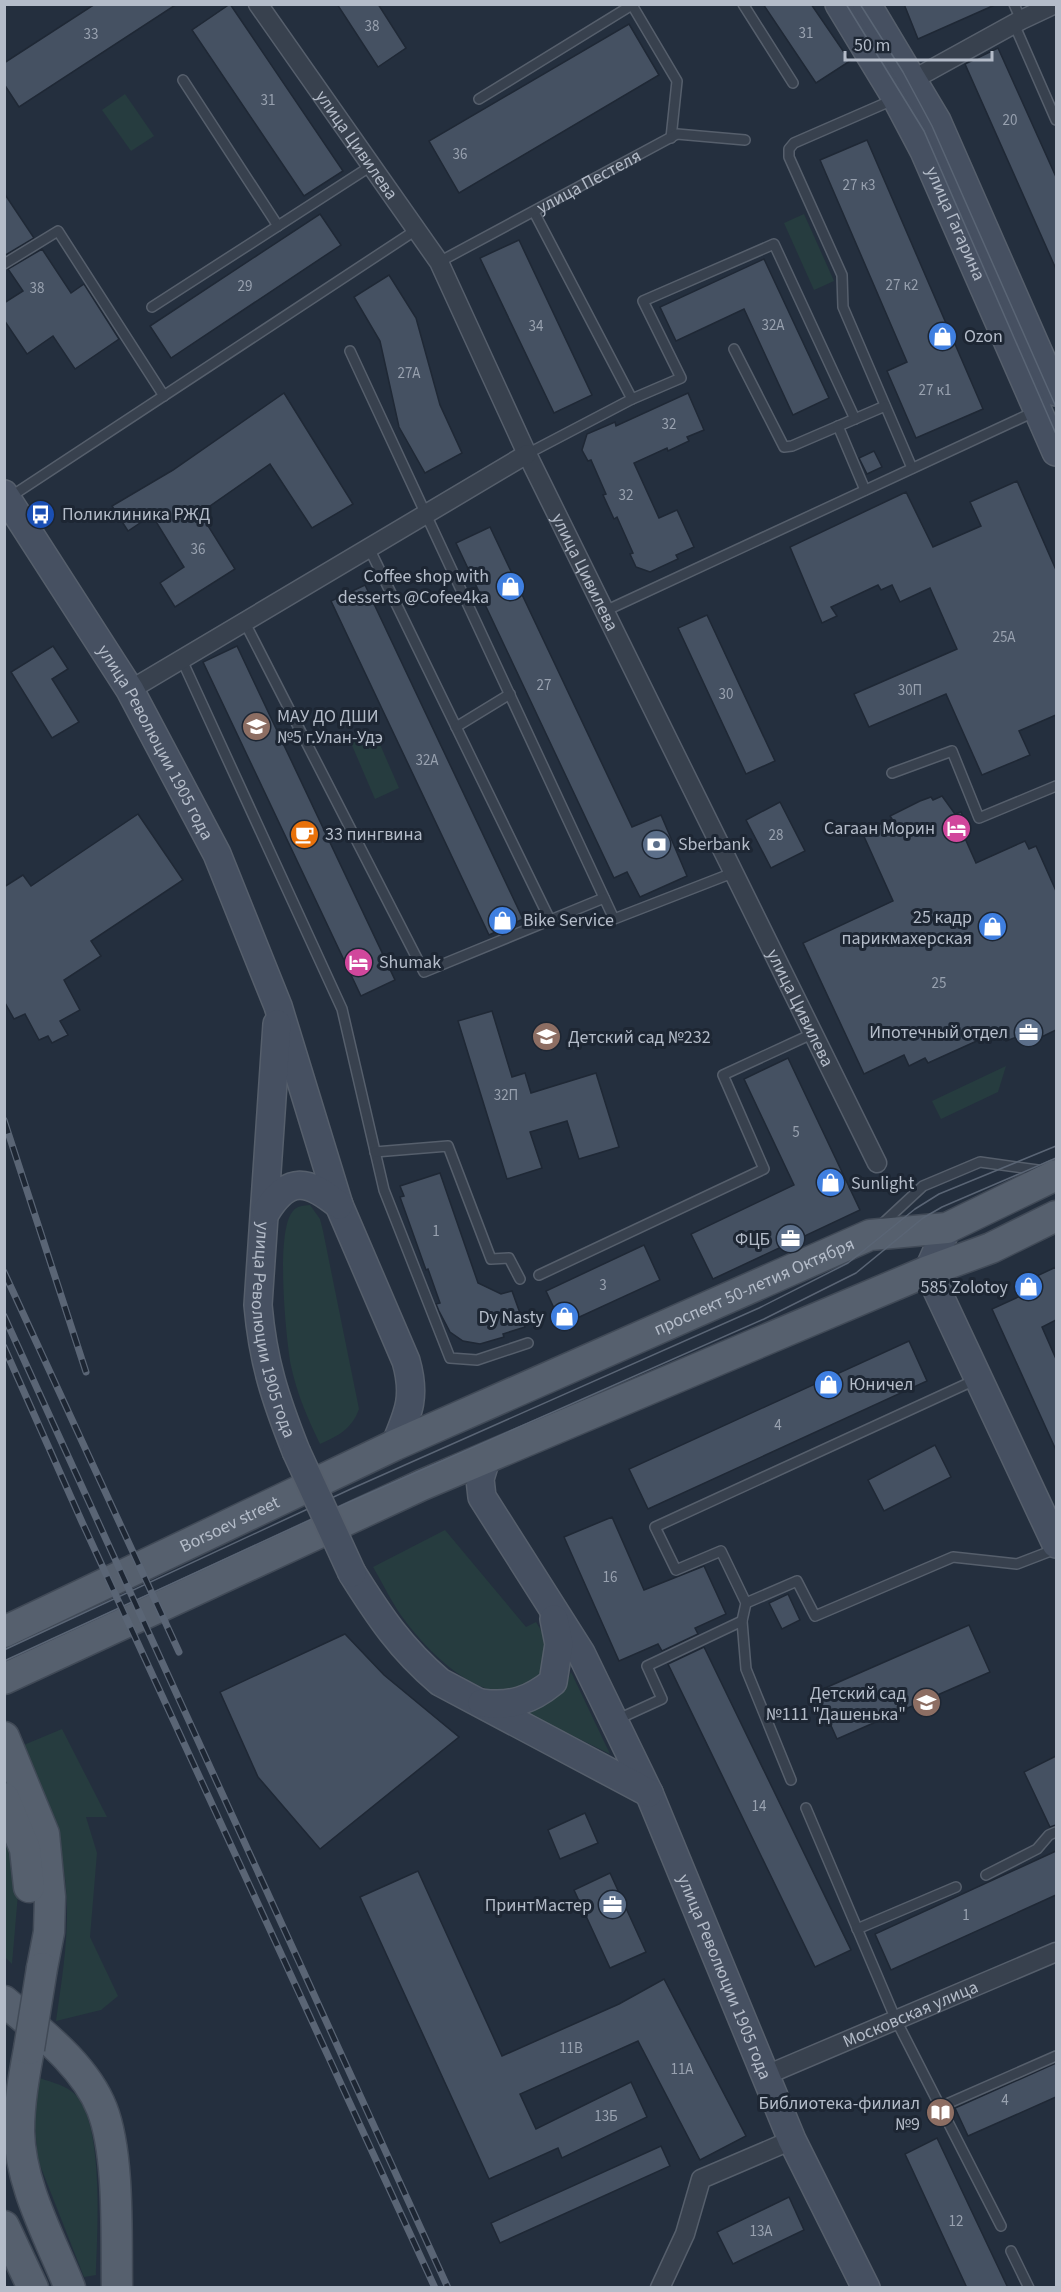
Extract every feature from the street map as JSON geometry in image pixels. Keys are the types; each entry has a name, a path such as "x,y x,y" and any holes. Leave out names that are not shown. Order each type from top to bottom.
{"main road":[{"name":"улица Гагарина","path":"839,4 910,88 942,131 1050,402 1056,452"},
{"name":"улица Гагарина","path":"867,4 910,88"},
{"name":"улица Революции 1905 года","path":"6,497 130,690 217,854 278,1006 339,1205 406,1361 412,1397 408,1416 395,1445"},
{"name":"улица Революции 1905 года","path":"278,1006 258,1305 262,1348 272,1392 296,1451 352,1573 385,1626 412,1659 440,1682 650,1793"},
{"name":"проспект 50-летия Октября","path":"457,1419 870,1235 946,1228 1056,1174"},
{"name":"улица Революции 1905 года","path":"266,1212 278,1193 289,1186 304,1184 320,1189 339,1205"},
{"path":"4,1679 422,1485 928,1272 991,1248 1056,1216"},
{"path":"946,1228 928,1272 1056,1546"},
{"name":"Borsoev street","path":"4,1632 395,1445 457,1419"},
{"path":"422,1485 454,1485 482,1497 480,1479 486,1459"},
{"name":"улица Революции 1905 года","path":"482,1497 581,1653 650,1793 764,2076 792,2140 866,2288"},
{"name":"улица Революции 1905 года","path":"476,1702 497,1705 518,1703 537,1695 553,1682 559,1644 551,1609"},
{"path":"4,1737 44,1834 50,1897 48,1932 33,1967 14,2054 21,2099 19,2132 22,2161 30,2188 70,2288"},
{"path":"4,1798 25,1849 33,1967"},
{"path":"4,2001 59,2050 90,2087 103,2110 112,2159 117,2288"},
{"path":"8,2245 33,2288"}],"street":[{"name":"улица Цивилева","path":"258,4 439,262 527,454 878,1163"},
{"path":"910,88 1016,16 1055,4"},
{"path":"130,690 527,454"},
{"name":"Московская улица","path":"764,2076 1056,1952"},
{"path":"660,2288 685,2234 701,2179 792,2140"}],"lane":[{"path":"743,4 794,83"},
{"path":"479,99 632,5 677,81 670,138"},
{"path":"1016,16 1056,120"},
{"path":"183,80 278,226"},
{"path":"910,88 794,143 789,148 789,157 842,275 843,307 912,468"},
{"name":"улица Пестеля","path":"439,262 677,134 745,140"},
{"path":"152,307 371,166"},
{"path":"534,212 632,399"},
{"path":"6,497 417,230"},
{"path":"4,264 58,231 164,396"},
{"path":"527,454 632,399 681,378 643,301 774,244 855,419"},
{"path":"734,349 783,447 792,446 885,406"},
{"path":"350,351 614,919 735,872"},
{"path":"605,611 1050,402"},
{"path":"838,426 865,490"},
{"path":"369,548 550,920"},
{"path":"244,621 424,972 604,898"},
{"path":"181,658 342,1009 384,1190 450,1358 477,1360 528,1343"},
{"path":"456,728 510,694"},
{"path":"892,773 952,751 979,818 1056,786"},
{"path":"539,1275 764,1169 723,1075 814,1033"},
{"path":"375,1152 448,1146 491,1259 509,1258 520,1278"},
{"path":"870,1235 923,1185 980,1162 1056,1174"},
{"path":"791,1780 746,1670 742,1621 747,1603 721,1551 676,1570 656,1527 978,1379"},
{"path":"747,1603 797,1581 815,1617 953,1557 1017,1564 1056,1546"},
{"path":"614,1720 662,1699 647,1666 742,1621"},
{"path":"806,1808 896,2020 1001,2226"},
{"path":"986,1875 1037,1849 1049,1835 1056,1832"},
{"path":"857,1929 956,1887"},
{"path":"940,2107 1056,2056"},
{"path":"1011,2251 1029,2288"}],"green space":[{"path":"125,94 154,136 131,151 102,110"},
{"path":"804,214 834,281 814,290 784,223"},
{"path":"375,733 399,788 375,799 351,743"},
{"path":"1006,1066 998,1092 941,1119 932,1101"},
{"path":"310,1205 320,1219 323,1231 359,1409 344,1431 320,1444 303,1406 291,1366 283,1285 284,1239 288,1222 295,1209"},
{"path":"445,1530 526,1627 536,1622 548,1642 545,1675 526,1688 505,1692 485,1688 464,1678 444,1663 426,1646 398,1611 373,1567"},
{"path":"571,1672 610,1754 522,1711 546,1704 563,1688"},
{"path":"62,1729 107,1817 86,1817 97,1853 90,1937 118,1996 101,2010 56,2021 66,1936 64,1872 52,1825 19,1747"},
{"path":"4,1820 18,1894 12,1964 5,1957"},
{"path":"37,2077 71,2091 82,2104 90,2125 97,2178 96,2275 84,2277 38,2160 33,2106"}],"building":[{"path":"95,4 177,4 19,107 4,84 4,63"},
{"path":"230,4 343,171 304,196 192,30"},
{"path":"337,4 378,4 406,48 378,67"},
{"path":"763,4 811,4 850,61 816,83"},
{"path":"904,4 997,4 918,39"},
{"path":"629,24 659,75 459,193 429,141"},
{"path":"998,48 1056,177 1056,269 965,64"},
{"path":"867,140 983,409 916,438 887,371 907,362 820,160"},
{"path":"4,193 34,238 4,256"},
{"path":"320,214 341,245 171,358 150,326"},
{"path":"519,240 592,395 554,413 480,258"},
{"path":"42,249 71,293 84,284 119,339 75,369 53,336 27,354 4,320 4,303 23,291 8,269"},
{"path":"764,259 829,398 793,415 744,309 676,341 660,307"},
{"path":"389,275 416,318 440,405 462,453 425,473 399,427 380,341 354,297"},
{"path":"284,393 353,504 312,528 270,464 200,513 235,569 175,607 160,583 184,567 152,515 128,531 112,506 173,470"},
{"path":"688,393 704,430 687,437 689,441 668,451 667,448 634,463 659,518 677,510 694,547 676,555 678,559 650,572 636,567 630,554 633,553 617,517 614,519 603,495 606,494 591,460 588,461 582,450 587,434 615,422 616,426"},
{"path":"874,451 882,467 867,474 859,458"},
{"path":"1017,481 1056,570 1056,715 1019,731 1030,755 982,775 946,694 869,727 854,694 957,649 930,588 900,602 892,585 881,590 878,585 831,607 837,616 822,623 790,547 906,492 933,547 981,526 970,502"},
{"path":"490,527 632,827 661,815 687,876 640,897 627,872 614,878 456,543"},
{"path":"365,585 523,919 489,935 331,601"},
{"path":"707,615 775,761 746,774 678,628"},
{"path":"53,646 68,669 52,679 79,722 52,738 11,672"},
{"path":"237,646 395,980 361,996 203,662"},
{"path":"942,796 955,814 961,812 970,833 964,836 976,863 1025,841 1029,849 1036,846 1056,891 1056,1030 1027,1044 1022,1035 1006,1041 1001,1030 928,1063 925,1058 909,1066 904,1055 864,1074 803,943 893,901 862,832 892,819 890,816 920,801 931,797 933,800"},
{"path":"780,802 805,851 771,868 746,820"},
{"path":"138,814 183,880 91,941 101,956 64,980 80,1010 60,1021 68,1035 52,1043 48,1036 39,1040 25,1014 14,1019 4,1001 4,887 23,875 31,886"},
{"path":"492,1011 512,1077 525,1073 531,1093 596,1073 619,1147 579,1159 567,1121 530,1132 542,1168 507,1179 458,1021"},
{"path":"788,1058 860,1210 713,1279 691,1234 794,1185 744,1079"},
{"path":"440,1173 478,1283 501,1294 512,1291 525,1327 503,1334 504,1337 480,1344 463,1341 450,1332 436,1304 440,1303 400,1197 404,1196 400,1186"},
{"path":"644,1245 660,1280 562,1325 546,1291"},
{"path":"1056,1267 1056,1320 1042,1327 1056,1359 1056,1450 992,1309 1027,1293 1022,1283"},
{"path":"909,1341 927,1381 648,1509 629,1469"},
{"path":"935,1445 951,1477 884,1511 868,1480"},
{"path":"612,1517 644,1590 704,1566 726,1614 695,1628 698,1634 662,1651 658,1644 619,1661 564,1537"},
{"path":"788,1594 800,1620 782,1629 769,1603"},
{"path":"969,1625 990,1672 837,1739 816,1692"},
{"path":"345,1634 384,1675 459,1737 320,1849 258,1777 220,1692"},
{"path":"704,1647 851,1950 815,1967 668,1664"},
{"path":"1056,1756 1056,1825 1050,1827 1024,1772"},
{"path":"585,1813 598,1843 560,1859 548,1830"},
{"path":"1056,1851 1056,1895 891,1970 875,1934"},
{"path":"418,1871 502,2056 619,2004 664,1979 746,2136 700,2160 638,2041 520,2094 536,2129 631,2082 647,2117 562,2158 558,2148 489,2179 360,1897"},
{"path":"610,1873 646,1952 610,1968 574,1890"},
{"path":"1056,2063 1056,2097 968,2136 955,2108"},
{"path":"937,2138 1008,2288 967,2288 905,2154"},
{"path":"661,2146 670,2166 500,2243 491,2223"},
{"path":"789,2197 804,2230 733,2264 717,2232"}],"tram line":[{"path":"846,4 924,131 1056,434"},
{"path":"860,4 903,72 932,126 1056,407"},
{"path":"4,1650 353,1488 759,1308 848,1263 915,1209 939,1194 1056,1146"},
{"path":"4,1661 349,1502 764,1319 856,1273 923,1218 942,1207 1056,1158"}],"railway":[{"path":"4,1120 86,1372"},
{"path":"4,1272 179,1652"},
{"path":"4,1316 448,2288"},
{"path":"4,1347 82,1522 435,2288"}],"place":[{"name":"Ozon","path":"943,336"},
{"name":"Поликлиника РЖД","path":"41,514"},
{"name":"Coffee shop with desserts @Cofee4ka","path":"510,586"},
{"name":"МАУ ДО ДШИ №5 г.Улан-Удэ","path":"256,726"},
{"name":"Сагаан Морин","path":"956,828"},
{"name":"33 пингвина","path":"304,834"},
{"name":"Sberbank","path":"657,844"},
{"name":"Bike Service","path":"502,920"},
{"name":"25 кадр парикмахерская","path":"993,927"},
{"name":"Shumak","path":"358,962"},
{"name":"Ипотечный отдел","path":"1029,1032"},
{"name":"Детский сад №232","path":"547,1037"},
{"name":"Sunlight","path":"830,1183"},
{"name":"ФЦБ","path":"791,1239"},
{"name":"585 Zolotoy","path":"1029,1287"},
{"name":"Dy Nasty","path":"565,1317"},
{"name":"Юничел","path":"828,1384"},
{"name":"Детский сад №111 \"Дашенька\"","path":"927,1703"},
{"name":"ПринтМастер","path":"613,1905"},
{"name":"Библиотека-филиал №9","path":"941,2113"}]}
